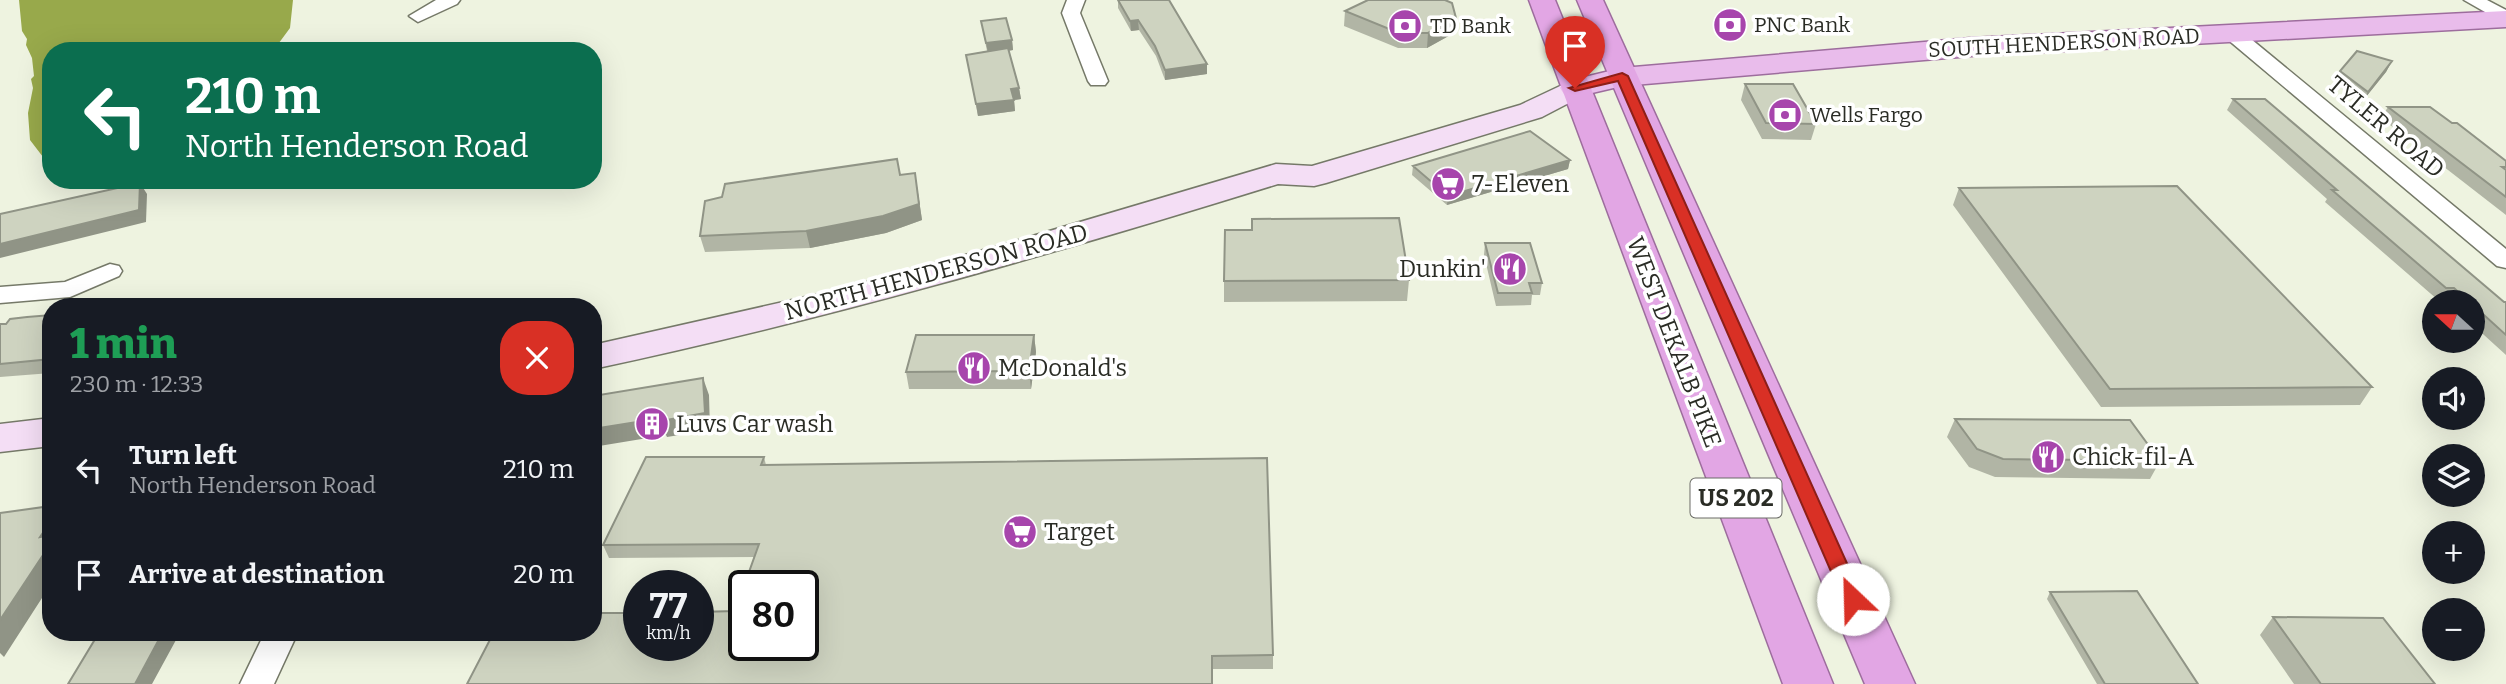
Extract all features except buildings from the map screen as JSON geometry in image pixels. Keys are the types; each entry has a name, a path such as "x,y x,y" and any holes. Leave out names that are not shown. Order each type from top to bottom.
{"highway":[{"name":"WEST DEKALB PIKE","path":"1542,0 1808,684"},
{"name":"US 202","path":"1590,0 1891,684"},
{"path":"1758,552 1836,684"}],"main road":[{"name":"SOUTH HENDERSON ROAD","path":"1622,76 1971,47 2506,19"},
{"name":"NORTH HENDERSON ROAD","path":"602,355 735,326 918,280 1276,174 1314,176 1531,111 1575,88 1622,76"},
{"path":"0,438 42,433"}],"street":[{"path":"418,16 451,0"},
{"path":"1076,0 1072,13 1098,81"},
{"path":"2473,0 2506,19"},
{"name":"TYLER ROAD","path":"2233,34 2506,261"},
{"path":"0,295 70,289 110,271"},
{"path":"257,684 277,641"}],"shaded area":[{"path":"19,0 293,0 290,28 280,42 42,42 42,156 30,140 28,113 33,88 31,79 34,76 27,39 22,31"}],"place":[{"name":"PNC Bank","path":"1730,25"},
{"name":"TD Bank","path":"1405,26"},
{"name":"Wells Fargo","path":"1785,115"},
{"name":"7-Eleven","path":"1448,184"},
{"name":"Dunkin'","path":"1510,269"},
{"name":"McDonald's","path":"974,368"},
{"name":"Luvs Car wash","path":"652,424"},
{"name":"Chick-fil-A","path":"2048,457"},
{"name":"Target","path":"1020,532"}],"route":[{"path":"1575,88 1622,76 1853,599"}]}
